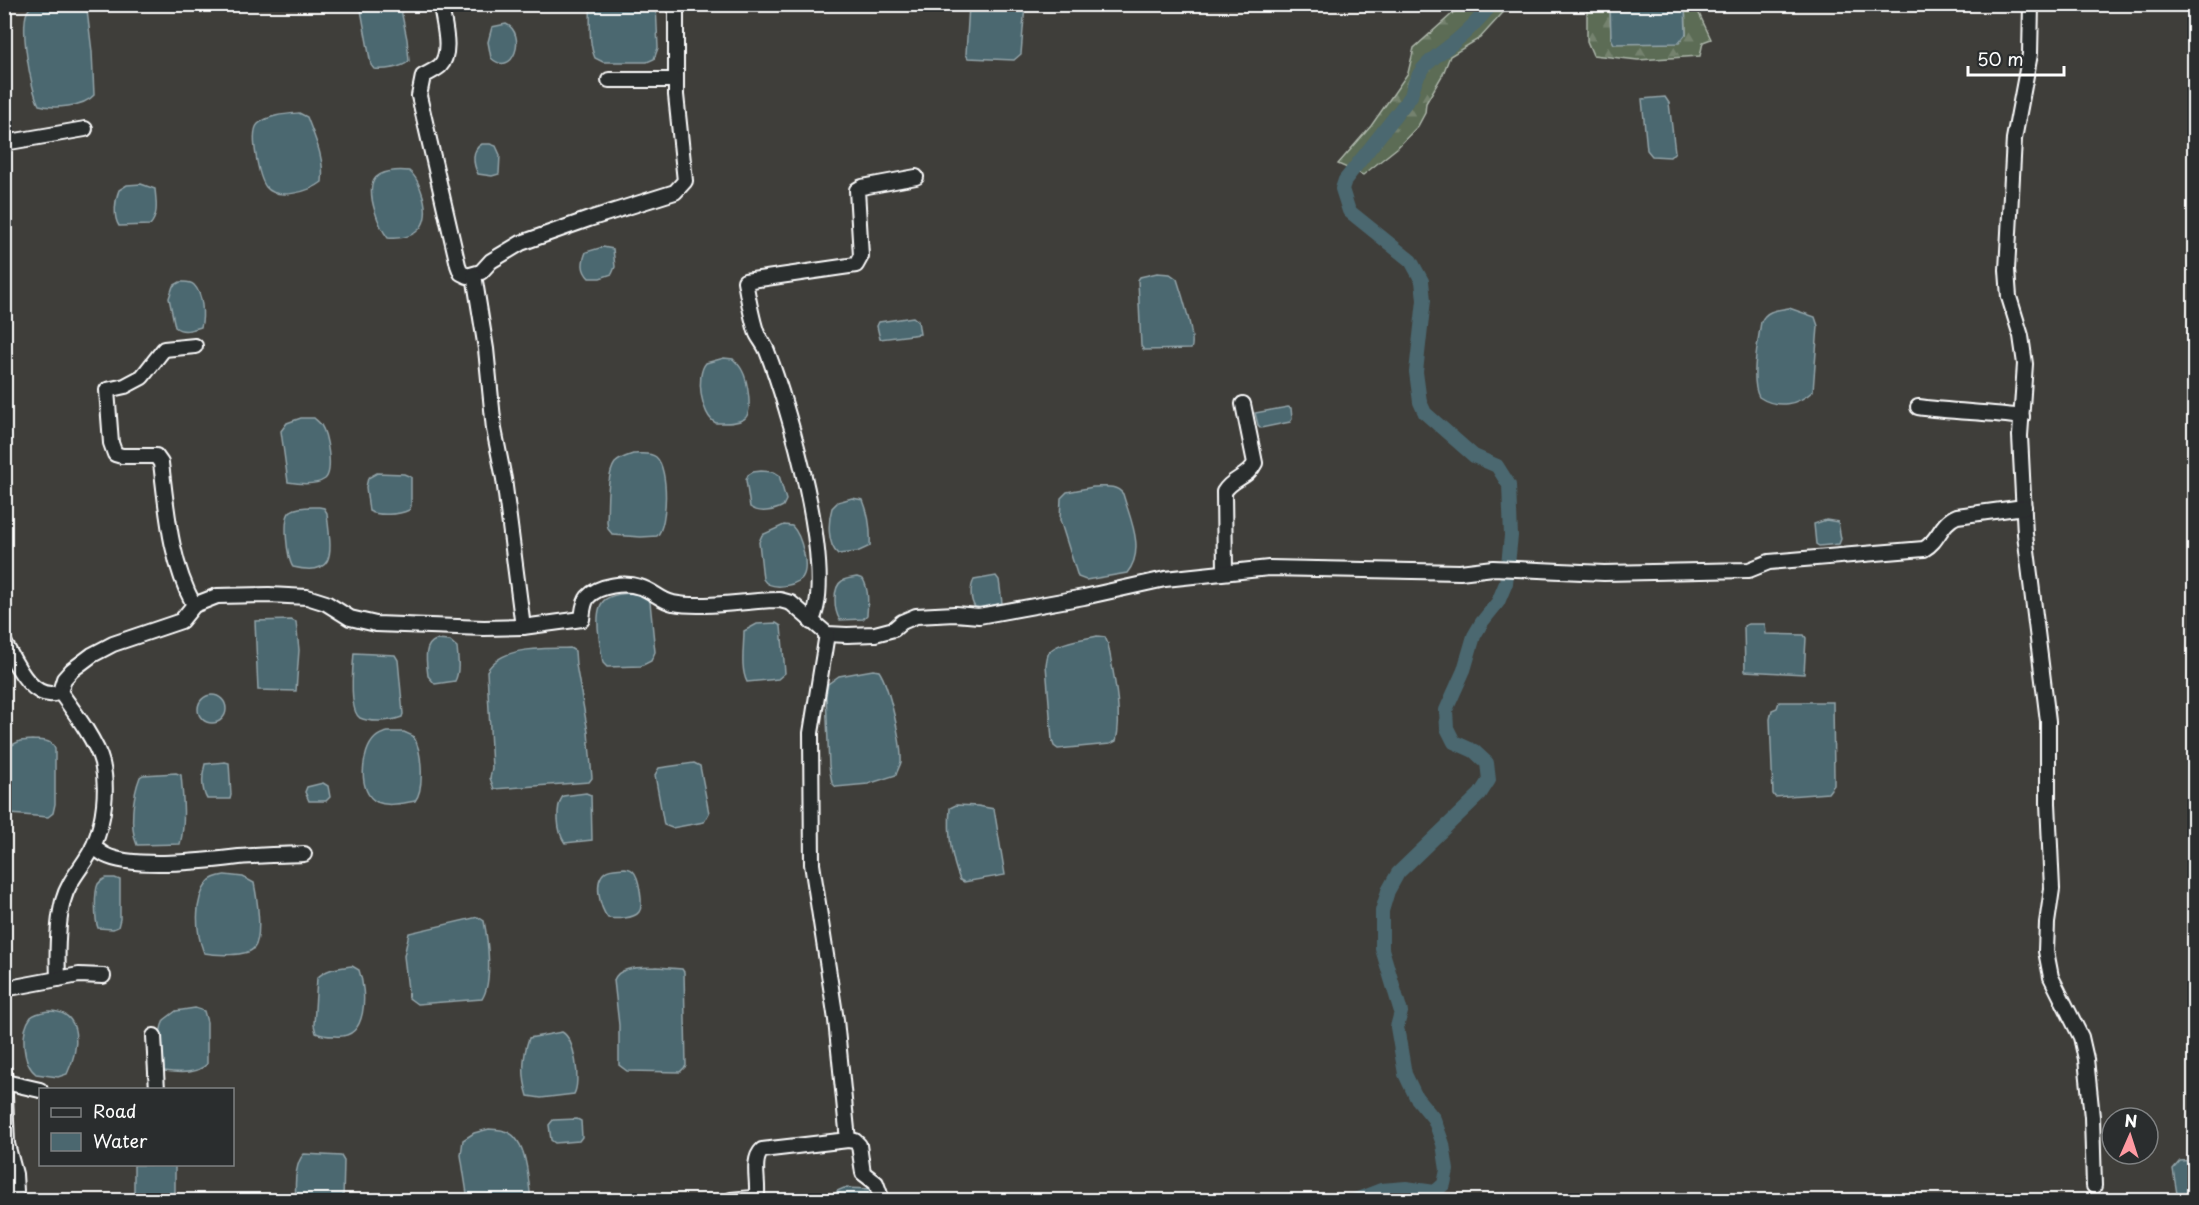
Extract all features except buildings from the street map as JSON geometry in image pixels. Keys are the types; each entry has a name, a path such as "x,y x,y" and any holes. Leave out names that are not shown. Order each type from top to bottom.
{"street":[{"path":"441,5 446,43 444,57 441,65 423,76 419,96 458,266 461,273 467,276 481,272 491,261 521,243 675,192 686,181 679,129 676,80 676,4"},
{"path":"2031,4 2030,54 2014,139 2007,260 2009,297 2025,364 2020,436 2025,534 2048,721 2048,803 2052,889 2046,951 2051,977 2081,1036 2086,1059 2092,1117 2094,1186"},
{"path":"609,80 676,80"},
{"path":"4,143 85,129"},
{"path":"811,622 819,603 819,587 817,550 807,498 790,425 767,351 756,330 745,281 856,265 861,256 857,190 862,187 916,177"},
{"path":"474,275 486,349 494,429 504,479 522,627"},
{"path":"194,605 184,585 175,554 167,517 161,463 156,456 115,454 111,443 107,390 125,386 142,377 164,349 195,346"},
{"path":"1225,571 1224,492 1232,482 1244,477 1252,470 1255,463 1243,404"},
{"path":"1918,407 2022,417"},
{"path":"60,692 64,679 92,655 113,644 181,621 194,605 217,596 307,597 326,603 350,618 376,624 522,627 582,619 586,599 595,592 608,587 627,585 641,587 673,603 780,600 791,603 827,633 875,634 894,629 902,622 916,616 955,614 979,616 1000,613 1165,579 1225,571 1269,568 1460,572 1493,568 1604,573 1749,570 1769,562 1924,549 1931,545 1949,519 2024,507"},
{"path":"827,633 811,733 812,864 836,1020 848,1140"},
{"path":"4,642 25,679 34,687 47,693 60,692"},
{"path":"58,979 59,934 63,900 74,874 93,847 102,816 105,784 102,761 86,730 60,692"},
{"path":"93,847 106,856 131,861 170,863 304,854"},
{"path":"4,989 79,975 103,976"},
{"path":"154,1036 157,1088"},
{"path":"4,1071 8,1144 15,1174 16,1191"},
{"path":"5,1082 39,1090"},
{"path":"731,1200 752,1198 756,1193 756,1161 757,1155 762,1150 848,1140 855,1141 859,1145 863,1173 876,1184 882,1200"}],"green space":[{"path":"1587,4 1610,5 1611,38 1686,34 1685,4 1695,5 1711,39 1703,42 1700,56 1638,60 1593,55 1587,41"},
{"path":"1462,5 1510,5 1480,38 1450,56 1443,74 1426,103 1425,113 1418,126 1397,148 1363,175 1338,164 1371,126 1408,73 1414,48"}],"water":[{"path":"37,5 85,5 92,52 94,95 89,99 68,106 39,105 29,72 25,41 26,16 29,9"},
{"path":"362,5 400,5 409,61 393,68 374,69 371,65"},
{"path":"590,5 656,5 658,48 654,59 647,62 603,62 595,58 591,39"},
{"path":"969,5 1025,5 1021,54 1014,60 968,58 966,54"},
{"path":"1610,5 1685,5 1686,34 1679,43 1614,44 1611,38"},
{"path":"506,24 516,36 517,44 511,59 506,63 499,63 491,58 488,42 492,27"},
{"path":"1665,97 1669,103 1675,152 1670,157 1652,156 1647,150 1642,99"},
{"path":"299,113 307,117 316,141 321,157 322,182 310,189 294,193 271,191 263,182 256,156 255,129 258,124 267,119"},
{"path":"482,144 496,146 500,155 499,174 492,176 478,174 474,158 476,150"},
{"path":"409,171 416,179 423,196 425,215 423,223 420,229 407,236 388,238 375,210 372,186 374,180 385,172"},
{"path":"141,184 155,189 156,208 153,221 150,225 119,226 115,208 119,190 127,185"},
{"path":"603,247 613,249 615,267 612,274 600,278 589,278 583,266 586,252"},
{"path":"1157,273 1170,274 1177,279 1192,336 1191,349 1144,350 1141,346 1138,280 1140,277"},
{"path":"180,282 192,284 197,289 201,299 201,327 184,330 175,327 169,298 173,286"},
{"path":"1789,308 1815,317 1818,326 1813,391 1801,400 1780,404 1759,397 1755,381 1756,361 1763,318 1772,311"},
{"path":"913,317 918,321 920,334 880,339 877,326 879,322"},
{"path":"724,358 733,359 742,370 746,381 749,410 747,416 741,421 716,423 711,419 703,404 701,376 706,363"},
{"path":"1291,408 1290,422 1261,428 1258,425 1255,413"},
{"path":"301,418 314,418 321,425 329,452 328,475 317,483 288,482 281,431 287,423"},
{"path":"633,454 654,455 663,472 665,509 661,530 657,536 613,535 608,529 608,492 612,468 619,460"},
{"path":"753,472 774,472 779,475 786,500 783,506 766,511 758,511 750,507 746,480"},
{"path":"377,473 404,474 411,477 409,510 389,514 369,511 366,487 368,478"},
{"path":"1093,487 1113,487 1123,494 1136,544 1133,564 1127,573 1086,580 1078,577 1060,520 1061,498 1067,492"},
{"path":"852,498 863,500 869,523 870,546 857,552 838,554 830,538 832,508 838,502"},
{"path":"297,508 324,508 327,513 330,537 329,557 319,568 293,567 286,538 288,515"},
{"path":"1826,520 1838,522 1841,539 1839,544 1819,546 1816,544 1814,524"},
{"path":"784,525 792,526 799,537 804,552 805,568 804,574 797,582 775,586 763,579 759,542 762,535"},
{"path":"996,576 999,580 1002,603 983,608 975,607 971,594 974,580"},
{"path":"857,577 863,579 866,588 867,615 863,619 840,620 835,605 837,588 844,580"},
{"path":"629,593 642,595 650,602 655,652 651,661 641,666 607,667 603,663 599,638 598,619 601,604 609,597"},
{"path":"291,620 296,622 299,650 296,691 258,690 255,621"},
{"path":"776,623 781,626 785,673 778,679 747,682 743,664 744,631 757,624"},
{"path":"1765,624 1766,634 1804,635 1806,638 1804,674 1745,671 1744,626"},
{"path":"1097,636 1105,637 1108,644 1118,705 1116,741 1110,744 1058,749 1052,740 1046,665 1048,654 1059,645"},
{"path":"436,640 450,641 457,647 458,669 455,681 435,684 428,676 427,650"},
{"path":"570,648 575,651 588,732 592,778 589,782 494,789 490,778 492,768 487,671 494,663 513,653 524,650"},
{"path":"354,653 395,655 398,660 402,717 388,721 374,721 362,719 356,714 352,687"},
{"path":"879,671 891,701 901,764 896,775 868,784 836,787 832,783 829,766 826,695 828,684 839,676"},
{"path":"212,695 222,699 226,709 222,719 212,723 202,719 198,709 202,699"},
{"path":"1779,702 1833,702 1834,785 1828,793 1775,797 1773,794 1770,719 1772,710 1777,708"},
{"path":"404,732 413,736 416,742 419,750 421,778 415,801 396,804 381,803 371,797 366,790 363,771 370,744 381,734"},
{"path":"20,741 49,742 55,749 55,804 53,813 48,817 10,814 5,805 10,746"},
{"path":"229,763 230,799 207,799 203,782 205,764"},
{"path":"694,763 700,766 709,813 704,822 672,828 664,825 655,775 659,768"},
{"path":"176,773 181,775 183,801 183,827 180,844 137,845 133,829 133,811 140,777"},
{"path":"323,783 328,786 330,797 326,801 309,801 305,792 307,787"},
{"path":"586,793 591,795 592,840 565,843 560,833 558,820 560,801 563,796"},
{"path":"956,805 994,809 1005,875 964,882 960,880 952,854 949,826 950,808"},
{"path":"612,869 632,870 639,885 641,898 639,912 629,917 608,918 602,908 599,895 601,876"},
{"path":"225,875 243,877 254,883 258,917 257,942 254,948 245,953 223,955 204,953 197,917 200,898 210,880"},
{"path":"106,878 120,880 120,919 118,927 113,929 98,928 96,919 97,888 99,883"},
{"path":"478,917 484,921 489,961 488,982 482,999 417,1004 409,998 404,956 409,933"},
{"path":"352,966 359,970 362,980 364,1002 359,1023 354,1031 346,1035 327,1036 316,1033 314,1025 317,978 329,970"},
{"path":"657,967 682,969 684,972 686,1066 680,1072 627,1071 619,1065 619,1025 614,980 617,975 626,970"},
{"path":"195,1008 204,1011 207,1022 207,1064 193,1071 164,1071 159,1046 164,1020 176,1011"},
{"path":"49,1011 61,1013 69,1018 76,1034 71,1065 67,1074 58,1077 36,1074 31,1069 25,1055 24,1038 27,1023 31,1017"},
{"path":"562,1032 567,1036 576,1061 577,1080 574,1094 541,1098 528,1096 524,1067 529,1038"},
{"path":"577,1119 581,1121 582,1137 579,1141 555,1143 551,1140 549,1125 553,1120"},
{"path":"489,1129 504,1131 518,1141 525,1160 531,1200 468,1200 461,1155 463,1140 474,1133"},
{"path":"304,1154 341,1156 344,1161 343,1200 296,1200 295,1182 298,1164"},
{"path":"2194,1160 2194,1200 2178,1200 2173,1169 2180,1161"},
{"path":"134,1166 175,1166 175,1194 172,1198 138,1199 134,1194"},
{"path":"844,1188 874,1189 876,1200 832,1200 837,1191"}],"waterway":[{"path":"1355,1200 1381,1190 1406,1188 1435,1192 1444,1184 1447,1170 1443,1144 1434,1119 1416,1097 1405,1074 1397,1027 1401,1012 1382,949 1382,911 1388,891 1398,873 1480,794 1489,780 1487,763 1474,751 1454,742 1447,728 1446,710 1464,670 1474,636 1498,602 1506,583 1511,536 1509,485 1497,466 1474,456 1425,413 1420,402 1416,372 1424,300 1422,281 1411,261 1349,211 1342,189 1345,180 1411,96 1423,69 1467,31 1492,4"}]}
